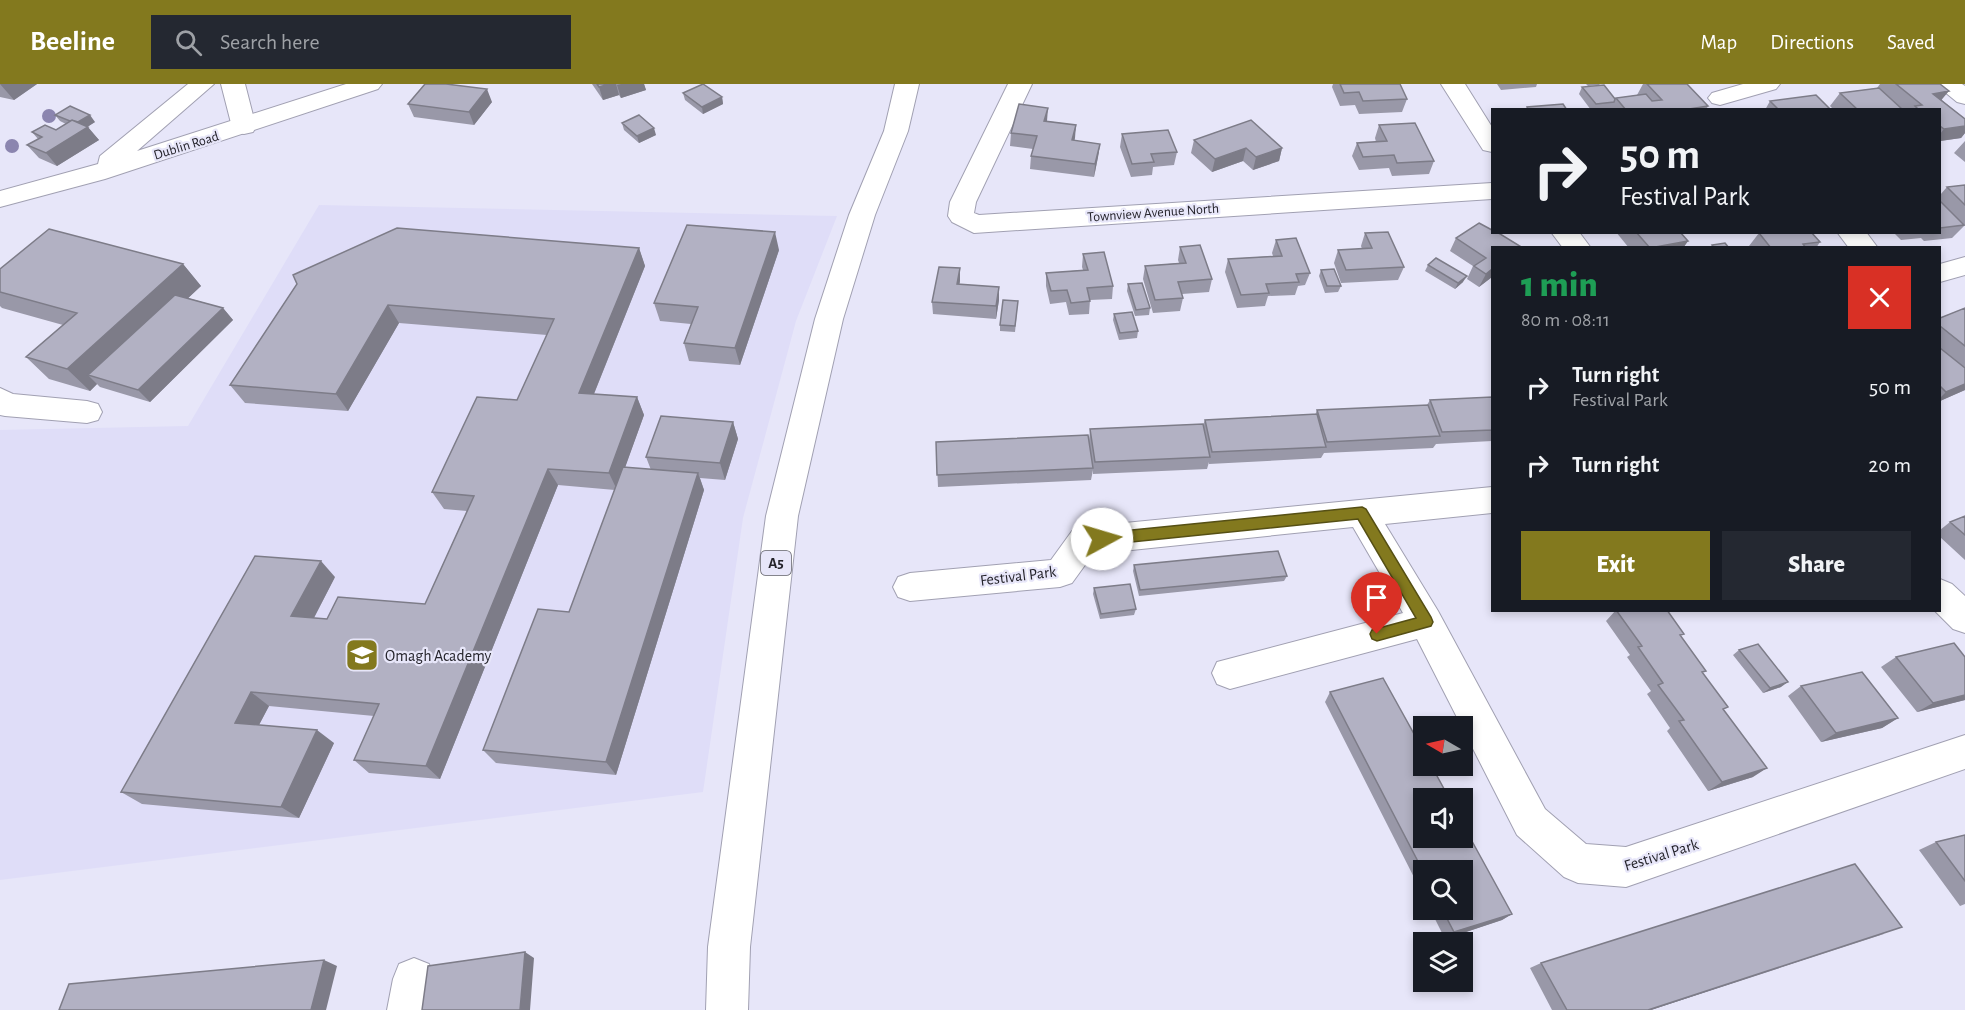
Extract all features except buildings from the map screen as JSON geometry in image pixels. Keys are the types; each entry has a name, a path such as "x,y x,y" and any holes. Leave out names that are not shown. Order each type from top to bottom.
{"main road":[{"path":"96,173 202,84"},
{"path":"232,84 244,127"},
{"name":"Dublin Road","path":"0,199 96,173 244,127 370,84"},
{"path":"896,131 907,84"},
{"name":"A5","path":"727,1010 729,947 782,516 829,320 862,215 896,131 926,84"},
{"name":"Townview Avenue North","path":"1020,84 963,202 961,216 974,224 1491,190"},
{"path":"1453,84 1491,143"},
{"path":"1719,97 1768,84"},
{"path":"1947,84 1965,97"},
{"path":"1566,234 1576,246"},
{"path":"1852,234 1863,246"},
{"path":"1941,273 1965,266"},
{"path":"0,399 5,405 87,412"},
{"name":"Festival Park","path":"910,587 1060,573 1084,541 1491,500"},
{"name":"Festival Park","path":"1362,513 1426,622 1531,822 1578,863 1626,867 1965,752"},
{"path":"1941,595 1965,618"},
{"path":"1230,673 1426,622"}],"shaded area":[{"name":"Omagh Academy","path":"319,205 837,216 796,321 743,518 703,792 0,880 0,430 188,426"}],"place":[{"name":"Omagh Academy","path":"362,655"}],"route":[{"path":"1102,539 1362,513 1426,622 1377,634"}]}
